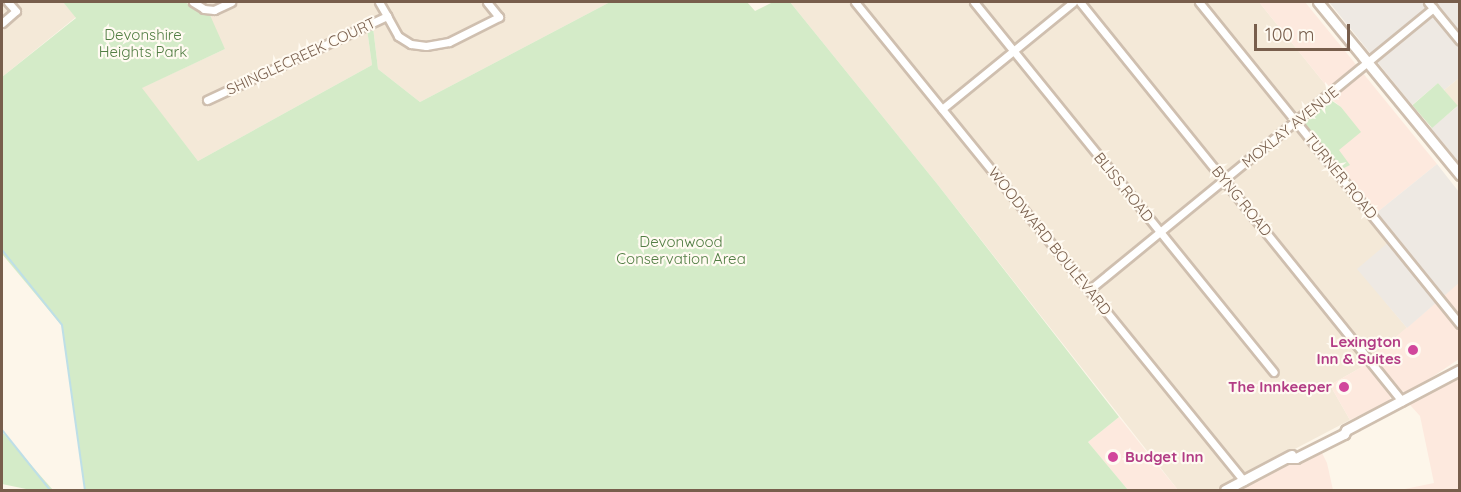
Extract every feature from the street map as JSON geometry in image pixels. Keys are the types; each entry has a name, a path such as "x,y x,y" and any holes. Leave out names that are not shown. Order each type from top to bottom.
{"main road":[{"path":"1318,2 1460,175"},
{"path":"1226,490 1288,458 1296,458 1344,434 1346,430 1460,370"}],"street":[{"path":"2,23 16,11 8,2"},
{"path":"193,2 204,9 214,10 231,2"},
{"path":"379,2 387,16"},
{"name":"SHINGLECREEK COURT","path":"207,100 387,16 398,36 411,44 426,46 449,42 500,16 487,2"},
{"name":"WOODWARD BOULEVARD","path":"855,2 1244,481"},
{"name":"BLISS ROAD","path":"974,2 1274,372"},
{"path":"942,109 1073,2"},
{"name":"BYNG ROAD","path":"1080,2 1402,401"},
{"name":"TURNER ROAD","path":"1199,2 1460,324"},
{"path":"1430,5 1460,41"},
{"name":"MOXLAY AVENUE","path":"1089,290 1368,63 1430,5"}],"shaded area":[{"path":"2,2 63,2 76,17 2,77"},
{"path":"185,2 610,2 420,102 378,69 373,27 367,29 372,65 198,161 141,88 225,49 206,15"},
{"path":"790,2 1259,2 1329,89 1333,101 1329,157 1375,214 1390,241 1383,299 1407,328 1372,357 1369,363 1330,385 1350,420 1217,490 1178,490 938,185"},
{"path":"1259,2 1305,2 1437,164 1375,214 1329,157 1360,132 1341,107 1324,93 1329,89"},
{"path":"1329,2 1459,2 1459,78 1444,90 1438,83 1412,105"},
{"path":"1459,78 1459,109 1444,90"},
{"path":"1458,106 1460,109 1459,162 1431,128"},
{"path":"1437,164 1459,192 1459,283 1407,328 1357,269 1390,241 1375,214"},
{"path":"1459,283 1459,317 1442,296"},
{"path":"1438,301 1459,328 1459,359 1413,390 1404,392 1398,389 1372,357"},
{"path":"1369,363 1391,391 1391,396 1389,401 1350,420 1330,385"},
{"path":"1459,376 1459,490 1400,490 1434,483 1420,416 1410,405 1402,404"},
{"path":"1119,417 1178,490 1128,490 1088,442"},
{"path":"1323,447 1322,453 1327,463 1333,490 1236,490"}],"green space":[{"name":"Devonwood Conservation Area","path":"63,2 185,2 202,14 210,15 225,49 142,88 198,161 372,65 367,29 373,27 378,69 420,102 610,2 747,2 755,11 773,2 790,2 938,185 1119,417 1088,442 1128,490 85,490 62,326 2,254 2,77 76,18"},
{"path":"1438,83 1458,106 1432,128 1412,105"},
{"path":"1328,98 1341,107 1361,132 1339,150 1350,165 1340,170 1303,125 1305,118"},
{"path":"2,432 53,490 31,490 2,484"}],"waterway":[{"path":"2,250 62,325 85,490"},
{"path":"2,430 50,490"}],"place":[{"name":"Lexington Inn & Suites","path":"1413,350"},
{"name":"The Innkeeper","path":"1344,387"},
{"name":"Budget Inn","path":"1113,457"}],"park label":[{"name":"Devonshire Heights Park","path":"143,42"}]}
